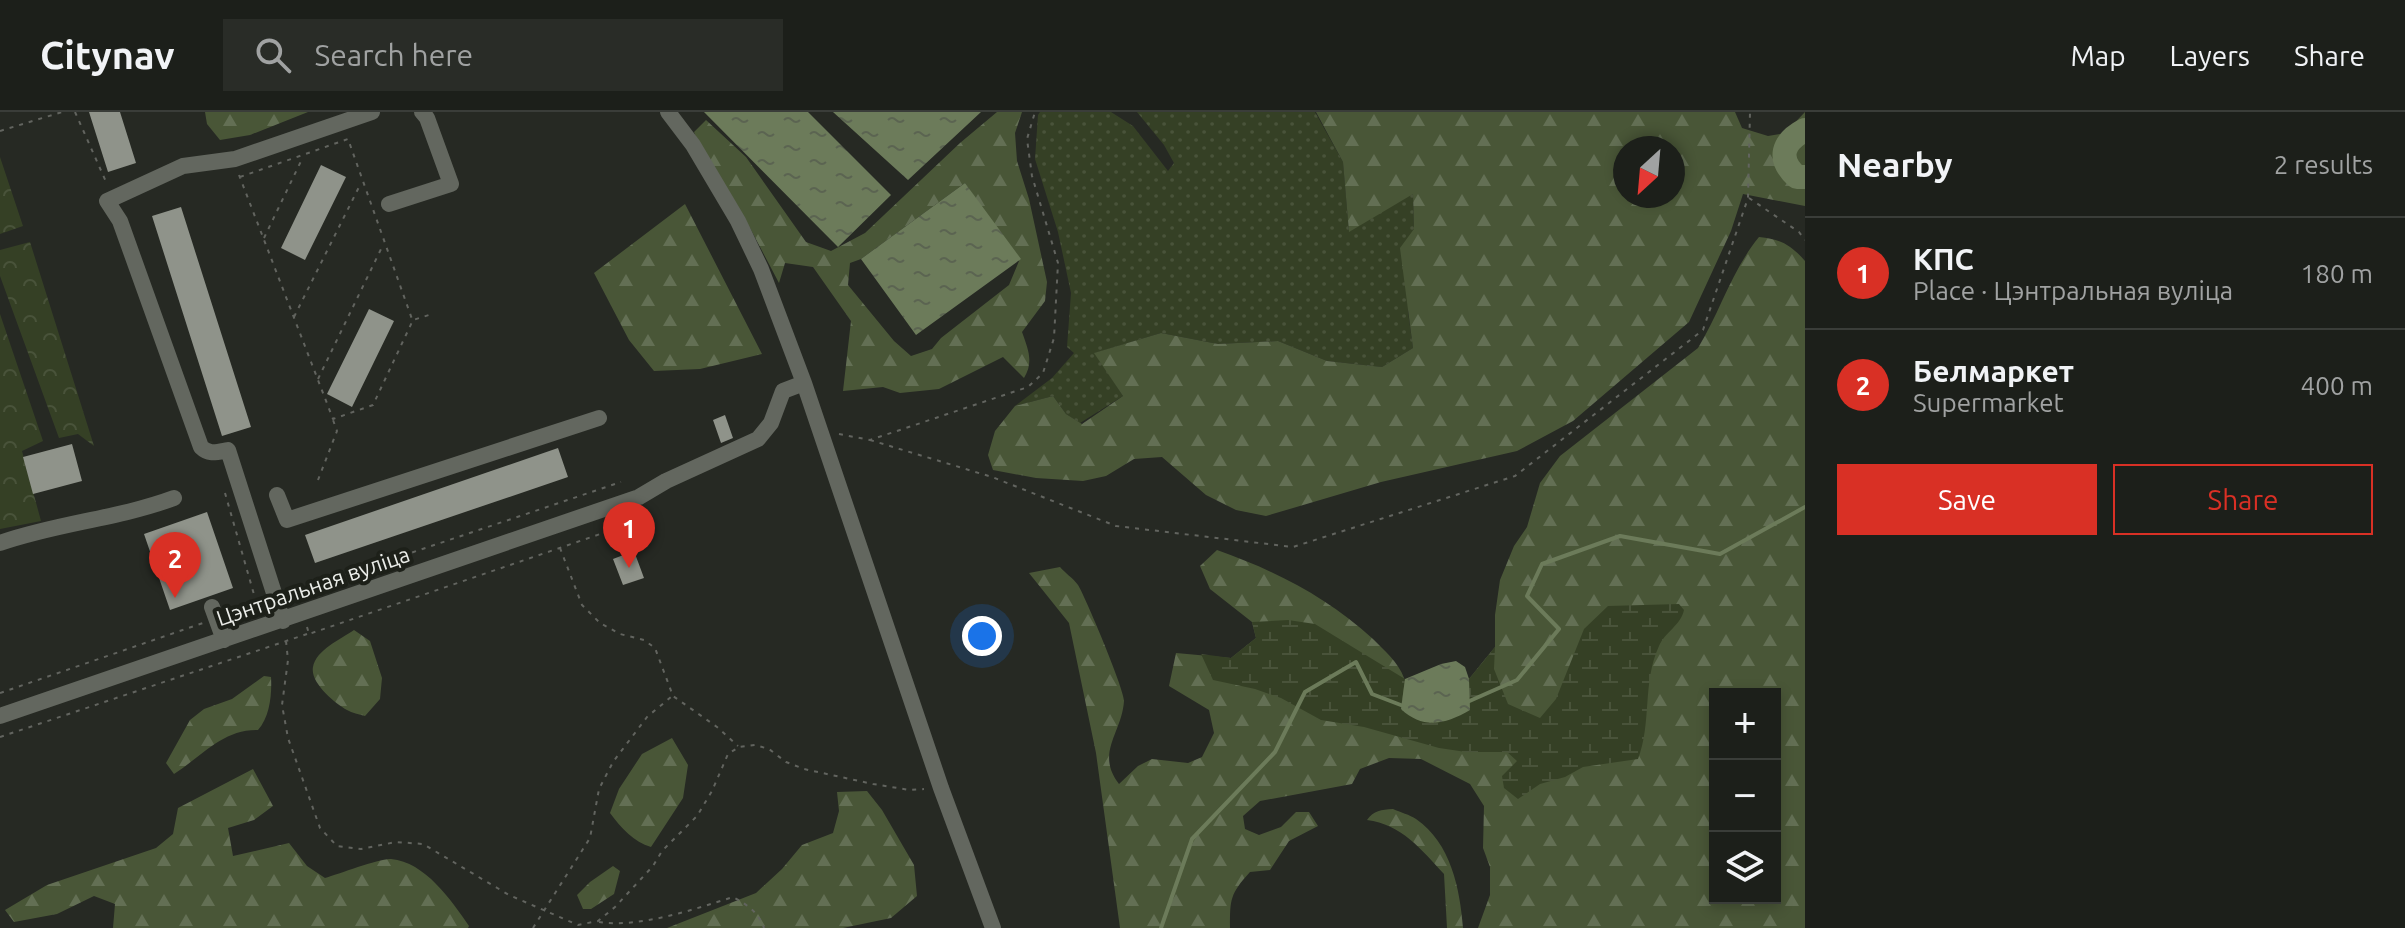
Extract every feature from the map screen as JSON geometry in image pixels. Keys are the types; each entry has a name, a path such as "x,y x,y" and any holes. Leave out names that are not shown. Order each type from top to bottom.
{"street":[{"path":"283,621 228,450 206,452 197,438 120,221 107,201 183,166 235,159 372,112"},
{"path":"389,204 451,184 422,112"},
{"path":"668,112 693,145 738,221 761,269 804,383 941,788 993,928"},
{"name":"Цэнтральная вуліца","path":"0,716 639,497 666,481 758,439 771,423 783,391 804,383"},
{"path":"277,495 287,520 599,418"},
{"path":"0,543 37,530 136,512 174,498"},
{"path":"214,613 224,640"}],"path":[{"path":"0,131 62,112"},
{"path":"75,112 113,198"},
{"path":"870,440 1028,387 1043,373 1054,338 1058,263 1032,176 1027,139 1035,112"},
{"path":"819,431 870,440 992,477 1116,526 1293,547 1515,476 1703,330 1748,198 1750,112"},
{"path":"240,178 348,139 413,320 373,405 333,419"},
{"path":"263,239 304,155"},
{"path":"235,159 337,431 318,480"},
{"path":"294,318 363,180"},
{"path":"1748,198 1799,232 1805,240"},
{"path":"318,380 385,242"},
{"path":"413,320 429,315"},
{"path":"0,693 214,613 257,605 621,482"},
{"path":"222,483 257,605"},
{"path":"0,737 644,519 639,497"},
{"path":"560,548 582,605 600,623 620,634 644,640 655,648 673,696 739,747"},
{"path":"302,614 309,634"},
{"path":"286,641 288,660 282,705 288,738 320,828 337,846 361,849 396,842 423,844 509,895 578,925 598,921 653,866 662,851 697,816 728,754 739,747 755,745 769,749 786,762 804,769 873,784 910,790 941,788"},
{"path":"533,928 590,838 599,789 613,762 647,717 673,696"},
{"path":"598,921 614,928 637,928 733,897 749,906 764,928"}],"green space":[{"path":"205,112 308,112 250,135 220,140 207,124"},
{"path":"997,112 1022,112 1015,133 1017,161 1029,199 1047,282 1045,301 1022,332 1029,355 1027,372 1024,378 1003,357 939,389 900,393 883,387 843,391 851,321 813,267 785,263 779,283 750,228 705,160 694,132 706,120 746,157 806,242 831,251 865,233","holes":["965,183 1019,261 1009,285 941,338 932,349 911,356 894,341 848,285 850,263 861,259"]},
{"path":"1040,112 1111,112 1133,126 1168,171 1174,163 1164,145 1137,112 1315,112 1343,162 1349,231 1413,193 1414,229 1408,312 1413,348 1382,367 1327,361 1278,341 1218,344 1161,333 1095,353 1123,396 1080,423 1066,414 1053,396 1015,406 1052,378 1074,353 1067,347 1071,293 1058,232 1035,159"},
{"path":"1316,112 1735,112 1742,128 1768,136 1785,133 1805,112 1805,206 1743,194 1731,231 1689,322 1573,421 1517,451 1381,482 1266,516 1236,510 1206,495 1162,457 1134,459 1106,476 1083,481 1036,478 993,470 988,455 995,431 1015,406 1053,396 1066,414 1082,424 1123,396 1094,353 1161,333 1218,344 1278,341 1327,361 1382,367 1413,348 1400,248 1414,229 1413,194 1349,232 1343,162"},
{"path":"0,157 23,226 0,234"},
{"path":"685,204 762,354 700,369 654,371 629,340 594,273"},
{"path":"1759,237 1780,241 1805,261 1805,928 1478,928 1490,895 1490,867 1483,848 1484,806 1470,784 1421,759 1389,758 1360,769 1352,784 1260,801 1243,816 1245,829 1259,835 1281,827 1296,812 1309,812 1318,826 1289,841 1270,870 1250,872 1243,880 1232,897 1230,928 1120,928 1096,753 1069,623 1029,573 1060,567 1078,585 1096,624 1123,694 1122,712 1109,762 1119,784 1138,766 1152,759 1188,763 1202,757 1214,733 1209,710 1169,686 1176,653 1231,658 1256,638 1252,622 1210,589 1200,566 1217,550 1300,587 1356,624 1402,672 1405,689 1401,709 1470,710 1469,679 1495,647 1500,580 1514,546 1527,527 1540,483 1560,456 1698,348 1734,277"},
{"path":"30,242 94,446 78,434 59,438 0,276 0,250"},
{"path":"0,314 43,441 22,451 41,521 0,529"},
{"path":"1679,604 1684,610 1682,615 1662,641 1654,660 1645,731 1638,759 1583,767 1565,777 1540,784 1518,799 1504,788 1502,776 1517,761 1507,752 1466,752 1439,748 1364,727 1321,720 1281,698 1213,680 1201,654 1231,658 1256,638 1252,622 1288,620 1315,624 1405,679 1401,709 1469,710 1469,679 1495,647 1494,669 1508,704 1540,718 1556,699 1584,629 1608,606"},
{"path":"354,630 370,641 382,678 380,699 365,716 336,703 319,686 313,673 319,655"},
{"path":"264,676 271,677 270,698 268,712 258,730 223,739 174,774 166,763 190,720 204,709 232,699"},
{"path":"672,738 688,765 683,798 651,847 628,834 610,813 619,789 642,754"},
{"path":"253,769 273,806 254,820 228,828 233,856 289,843 307,866 325,878 386,859 403,862 415,867 436,884 468,928 113,928 115,904 94,896 57,914 14,922 5,910 47,885 156,848 173,834 178,808"},
{"path":"867,791 882,810 914,865 917,896 891,918 843,928 667,928 756,893 802,845 833,833 839,811 837,792"},
{"path":"1393,809 1414,818 1438,841 1452,868 1463,928 1447,928 1444,874 1401,833 1379,822 1367,820 1378,811"},
{"path":"613,866 620,871 614,894 591,909 583,909 577,895"}],"water":[{"path":"704,112 808,112 891,195 838,247"},
{"path":"833,112 981,112 908,180"},
{"path":"965,183 1021,259 916,335 861,259"},
{"path":"1456,661 1465,667 1469,679 1470,710 1435,723 1418,720 1401,709 1405,679"}],"building":[{"path":"89,112 120,112 136,163 108,172"},
{"path":"321,165 346,177 305,260 281,248"},
{"path":"181,207 251,427 222,436 152,216"},
{"path":"369,309 394,321 352,407 327,394"},
{"path":"725,415 733,438 721,443 713,420"},
{"path":"72,444 82,481 33,494 23,457"},
{"path":"558,448 568,477 315,563 305,535"},
{"path":"207,512 233,588 170,610 144,534"},
{"path":"634,551 644,578 623,585 613,559"}],"waterway":[{"path":"1805,130 1791,140 1785,151 1791,170 1797,177 1805,177"},
{"path":"1465,703 1517,680 1559,629 1527,596 1542,564 1620,536 1720,554 1805,507"},
{"path":"1161,928 1192,839 1275,752 1305,692 1356,662 1372,694 1406,707"}],"place":[{"name":"КПС","path":"629,568"},
{"name":"Белмаркет","path":"175,598"}]}
